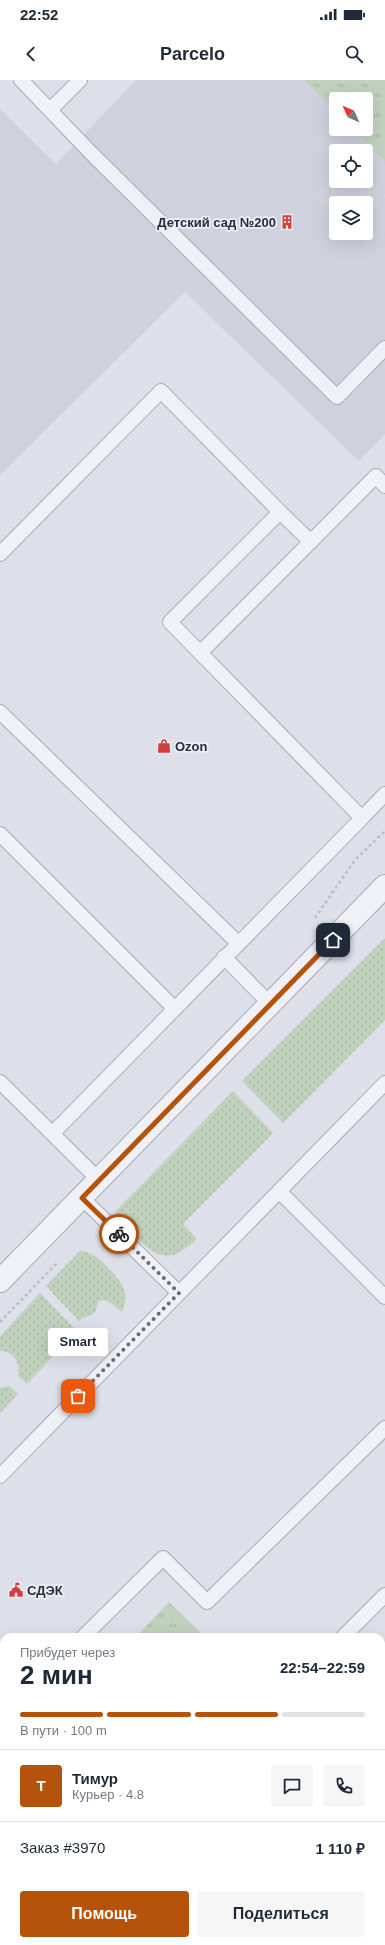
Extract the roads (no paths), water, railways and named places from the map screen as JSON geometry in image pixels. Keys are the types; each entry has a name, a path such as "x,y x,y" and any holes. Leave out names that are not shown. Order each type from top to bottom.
{"street":[{"path":"0,1281 385,886"}],"lane":[{"path":"20,80 337,397 385,348"},
{"path":"50,110 80,80"},
{"path":"0,554 161,391 311,542"},
{"path":"200,653 376,476 385,486"},
{"path":"280,512 170,622 362,818"},
{"path":"0,712 238,943"},
{"path":"53,1133 385,794"},
{"path":"0,834 174,1008"},
{"path":"224,957 270,1005"},
{"path":"0,1082 99,1180"},
{"path":"0,1476 385,1083"},
{"path":"279,1191 385,1297"},
{"path":"82,1198 179,1293"},
{"path":"87,1633 163,1558 207,1602 385,1428"},
{"path":"347,1633 385,1595"}],"place":[{"name":"Детский сад №200","path":"287,222"},
{"name":"Ozon","path":"164,746"},
{"name":"Smart","path":"78,1396"},
{"name":"СДЭК","path":"16,1590"}]}
